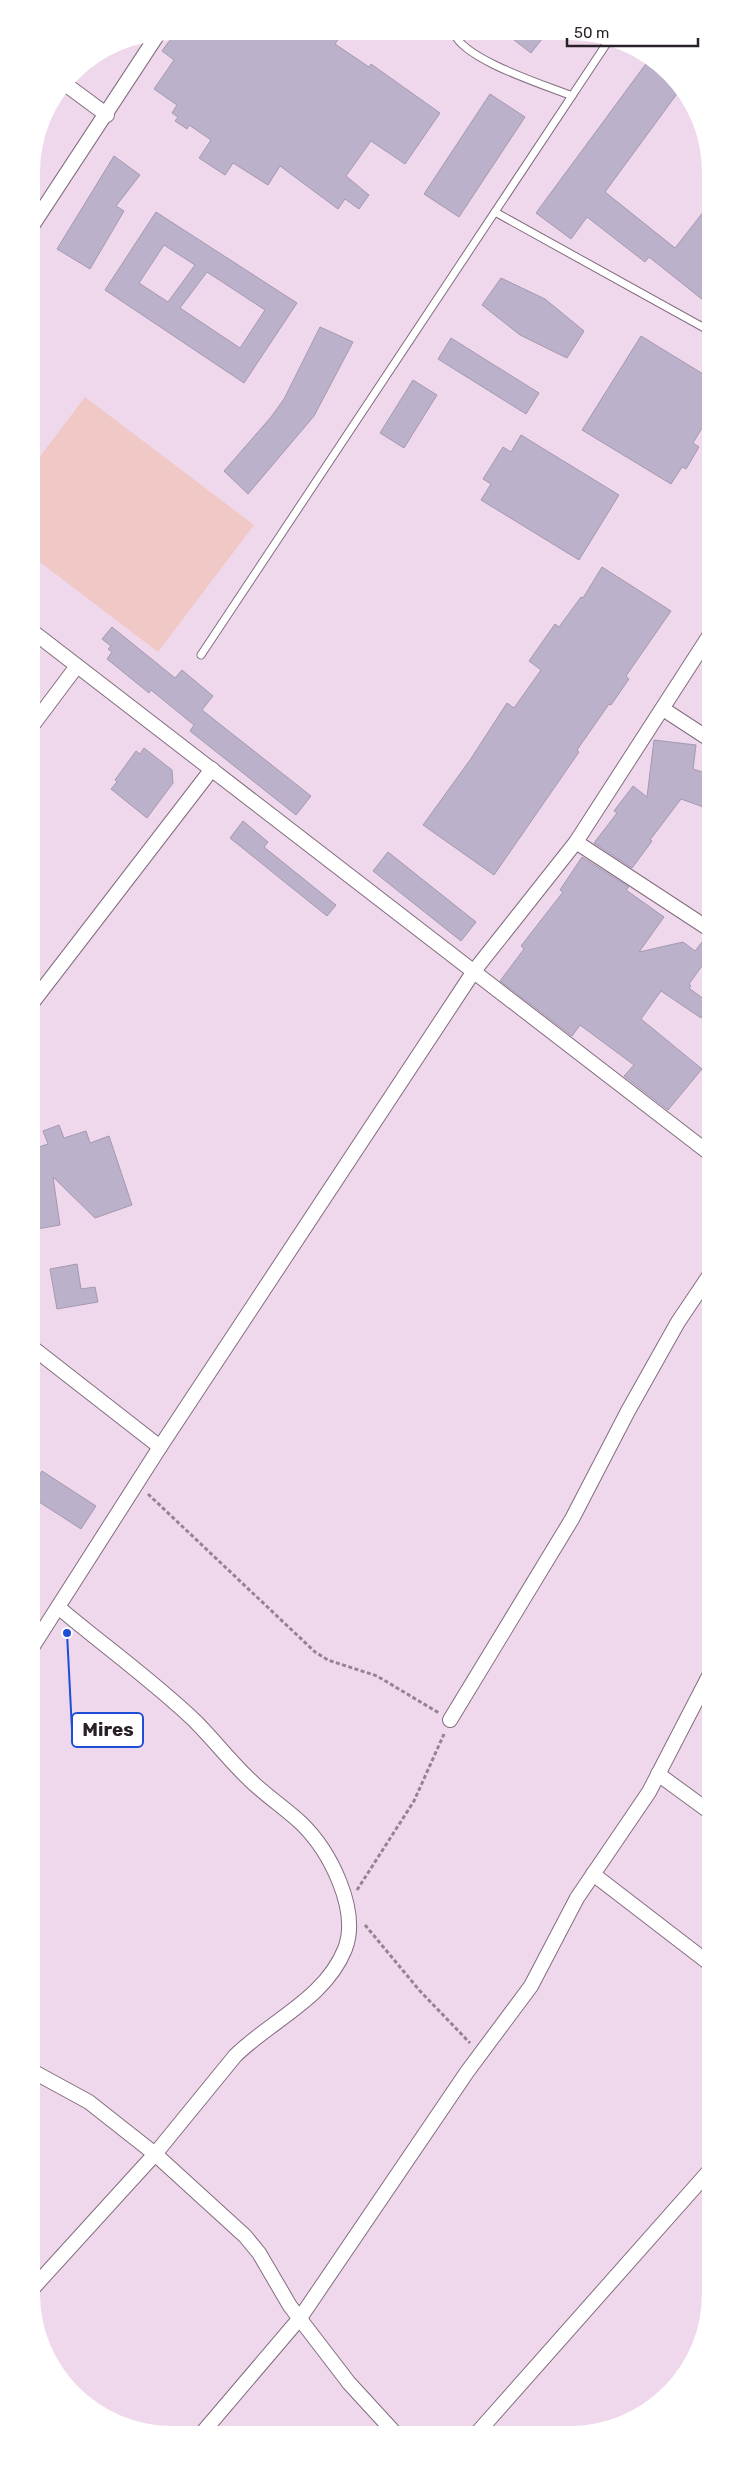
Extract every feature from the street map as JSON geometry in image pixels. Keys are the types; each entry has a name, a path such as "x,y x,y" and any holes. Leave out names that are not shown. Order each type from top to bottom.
{"street":[{"path":"40,214 107,115 153,41"},
{"path":"72,86 107,115"},
{"path":"40,637 702,1148"},
{"path":"40,1635 160,1447 474,971 576,842 702,647"},
{"path":"40,716 78,666"},
{"path":"663,709 702,734"},
{"path":"40,993 212,770"},
{"path":"576,842 702,924"},
{"path":"450,1720 572,1519 623,1418 678,1322 702,1286"},
{"path":"40,1353 160,1447"},
{"path":"40,2280 155,2154 248,2042 280,2020 314,1992 339,1962 349,1937 348,1904 330,1862 302,1824 248,1779 194,1720 58,1607"},
{"path":"208,2426 300,2318 467,2072 531,1986 577,1898 649,1792 702,1689"},
{"path":"658,1774 702,1806"},
{"path":"594,1874 702,1958"},
{"path":"40,2075 89,2102 155,2154 245,2236 259,2253 278,2289 349,2383 388,2426"},
{"path":"483,2426 702,2179"}],"lane":[{"path":"457,40 471,53 572,96"},
{"path":"201,655 605,45"},
{"path":"495,212 702,327"}],"path":[{"path":"137,1483 315,1652 328,1660 377,1676 450,1720 414,1800 348,1904 420,1991 463,2038 484,2051"}],"shaded area":[{"path":"85,397 254,525 158,652 40,562 40,456"}],"building":[{"path":"170,40 338,40 335,44 369,67 371,64 440,113 405,164 371,141 346,176 369,195 359,209 345,199 338,209 280,166 268,185 233,163 225,175 199,158 211,140 189,125 187,129 175,121 178,117 172,113 177,105 154,89 174,60 162,51"},
{"path":"514,40 541,40 531,53"},
{"path":"646,64 663,79 677,94 605,192 675,248 702,214 702,299 649,257 645,262 587,217 571,239 536,213"},
{"path":"490,94 525,117 459,217 424,194"},
{"path":"114,156 140,175 116,206 124,211 90,269 57,249"},
{"path":"156,212 297,303 244,383 105,290","holes":["164,245 195,265 168,302 139,283","207,272 265,310 240,348 180,308"]},
{"path":"501,278 545,299 584,331 567,358 520,335 482,305"},
{"path":"320,327 353,342 314,416 248,494 224,471 271,417 284,399"},
{"path":"641,336 702,373 702,428 693,443 699,447 686,469 682,467 671,484 582,430"},
{"path":"451,338 539,393 526,414 438,359"},
{"path":"413,380 437,395 404,448 380,433"},
{"path":"521,435 619,495 579,560 481,500 491,484 483,479 503,447 511,452"},
{"path":"602,567 671,611 626,676 629,679 577,750 579,752 494,875 423,825 470,760 507,703 514,708 541,670 529,661 555,624 559,627 581,597 583,598"},
{"path":"112,627 175,678 182,670 213,696 202,710 311,796 296,815 190,731 194,725 151,690 149,693 107,659 112,652 108,649 111,646 102,639"},
{"path":"654,740 696,745 693,769 702,772 702,806 681,799 650,840 652,841 632,868 594,843 617,813 614,811 633,786 647,797"},
{"path":"144,748 172,770 173,783 147,818 111,789 117,782 115,780 136,751 140,754"},
{"path":"243,821 268,842 264,847 336,905 327,916 230,838"},
{"path":"388,852 476,922 461,941 373,871"},
{"path":"582,857 629,887 626,890 664,917 639,952 683,942 695,951 702,942 702,966 689,984 691,986 689,988 702,998 701,1018 661,991 641,1019 702,1069 668,1110 624,1076 634,1065 580,1025 572,1036 500,981 524,949 521,946 563,892 560,890"},
{"path":"59,1125 64,1138 86,1131 90,1143 109,1136 132,1205 95,1218 53,1177 60,1225 40,1228 40,1147 48,1144 43,1131"},
{"path":"77,1264 81,1289 95,1287 98,1302 57,1309 50,1269"},
{"path":"42,1471 96,1506 81,1529 40,1503 40,1474"}],"place":[{"name":"Mires","path":"67,1633"}]}
